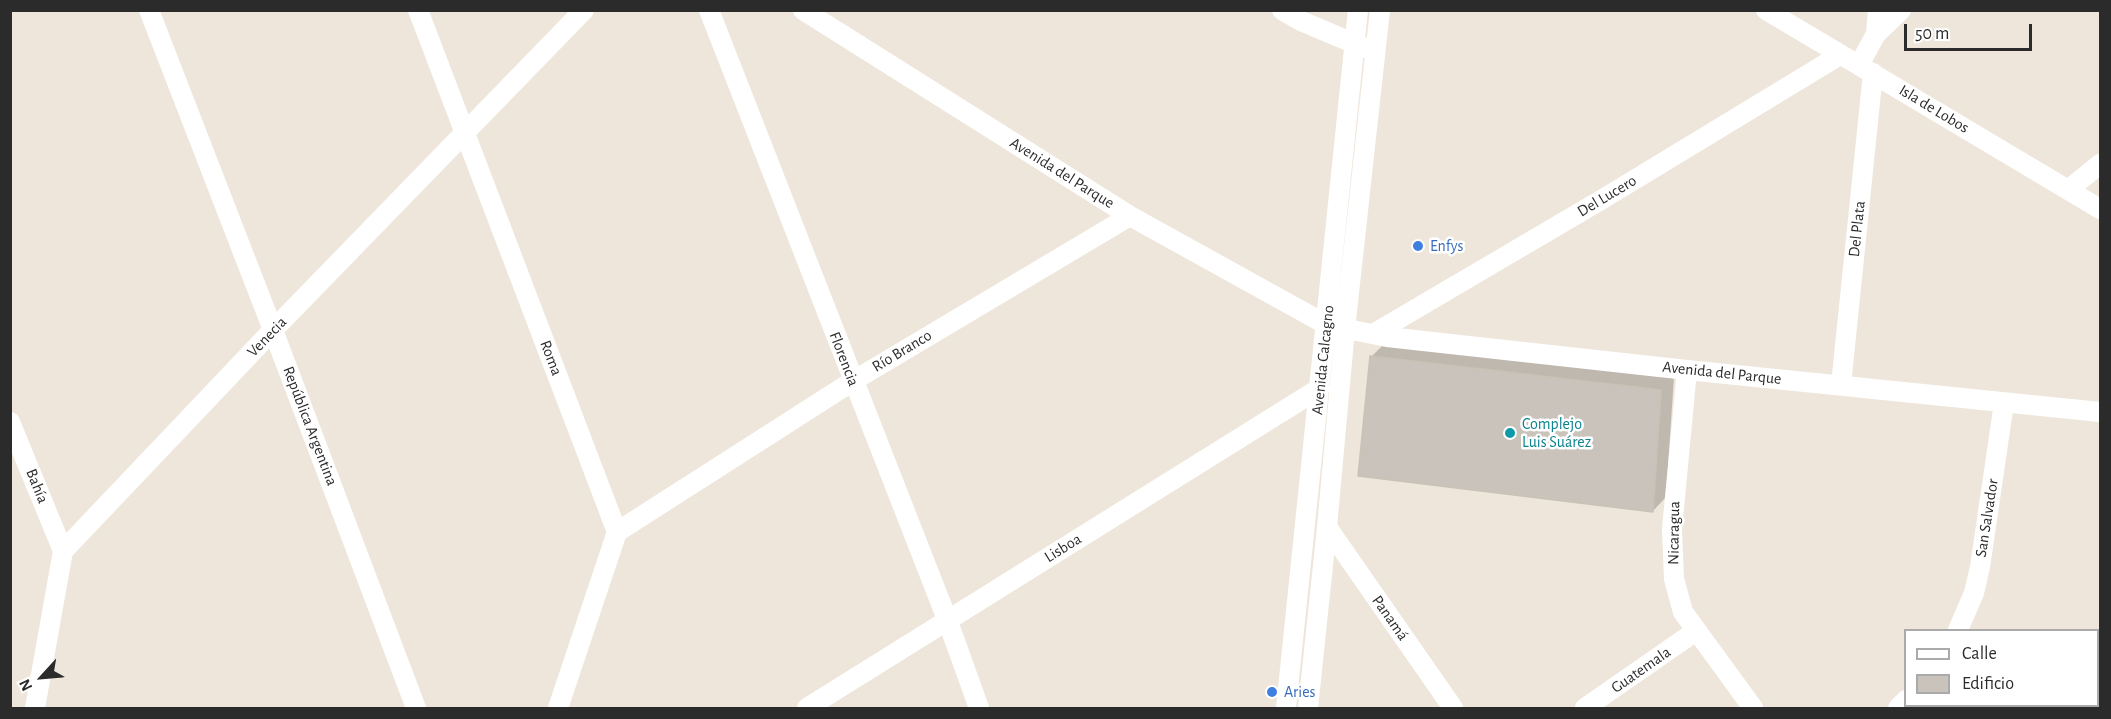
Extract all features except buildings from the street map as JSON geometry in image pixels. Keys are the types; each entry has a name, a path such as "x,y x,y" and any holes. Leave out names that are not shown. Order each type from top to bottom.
{"street":[{"name":"República Argentina","path":"149,10 416,708"},
{"name":"Roma","path":"418,10 617,531"},
{"name":"Venecia","path":"63,550 584,10"},
{"name":"Florencia","path":"709,10 947,619 979,708"},
{"name":"Avenida del Parque","path":"803,10 1130,216 1336,327 1373,334 1687,370 2100,412"},
{"path":"1282,10 1301,21 1375,53"},
{"name":"Avenida Calcagno","path":"1308,708 1327,527 1336,327 1358,10"},
{"name":"Avenida Calcagno","path":"1286,708 1320,388 1336,327 1380,10"},
{"name":"Isla de Lobos","path":"1766,10 2100,209"},
{"name":"Del Plata","path":"1841,385 1866,69 1876,34 1878,10"},
{"path":"1876,34 1901,10"},
{"name":"Del Lucero","path":"1373,334 1601,200 1840,55"},
{"path":"2068,190 2100,164"},
{"name":"Río Branco","path":"617,531 853,381 1130,216"},
{"name":"Nicaragua","path":"1687,370 1672,529 1674,579 1683,612 1753,708"},
{"name":"Lisboa","path":"807,708 1320,388"},
{"name":"San Salvador","path":"1958,629 1974,593 1980,567 2004,403"},
{"name":"Bahía","path":"10,422 63,550"},
{"name":"Panamá","path":"1327,527 1454,708"},
{"path":"558,708 617,531"},
{"path":"35,708 63,550"},
{"name":"Guatemala","path":"1585,708 1696,631"}],"green space":[{"path":"1967,707 1969,708 1915,708"}],"place":[{"name":"Enfys","path":"1418,246"},
{"name":"Complejo Luis Suárez","path":"1510,433"},
{"name":"Aries","path":"1272,692"}]}
